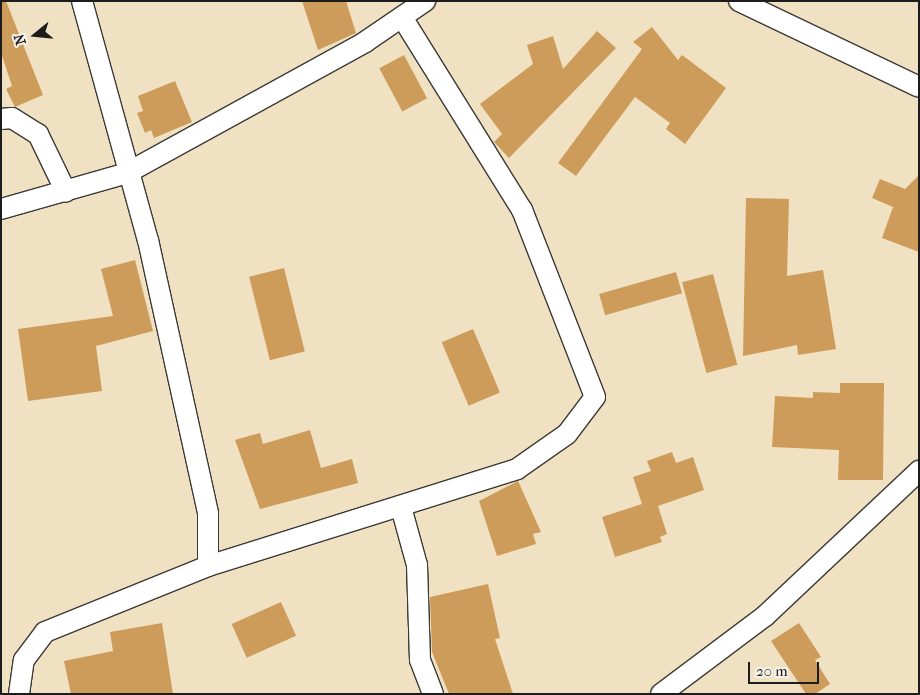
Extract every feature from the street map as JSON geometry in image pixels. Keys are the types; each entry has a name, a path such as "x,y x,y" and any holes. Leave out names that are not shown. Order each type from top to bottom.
{"street":[{"path":"82,1 127,173 148,240 208,514 208,566"},
{"path":"1,209 66,192 127,173 358,46 424,1"},
{"path":"739,1 919,87"},
{"path":"13,692 28,652 45,632 208,566 517,469 567,434 595,397 522,210 402,17"},
{"path":"1,119 12,118 38,134 66,192"},
{"path":"661,694 765,616 919,471"},
{"path":"400,507 417,566 420,660 433,694"}],"building":[{"path":"1,1 6,1 43,95 15,107 6,89 12,86 1,53"},
{"path":"302,1 346,1 356,33 318,50"},
{"path":"652,27 678,60 682,55 726,88 685,144 666,129 670,123 635,97 576,176 558,163 642,49 633,42"},
{"path":"597,31 616,48 509,158 494,142 502,134 480,104 533,64 527,45 553,36 563,69"},
{"path":"404,55 427,98 402,111 379,68"},
{"path":"175,81 192,122 154,138 151,130 145,133 137,113 143,111 138,96"},
{"path":"919,175 919,252 882,238 893,207 872,198 880,179 905,189"},
{"path":"746,198 789,199 787,276 823,270 836,349 798,355 797,345 743,356"},
{"path":"135,260 153,331 96,346 102,391 28,401 18,329 113,316 101,269"},
{"path":"284,268 305,351 270,360 249,277"},
{"path":"676,272 682,293 605,315 599,294"},
{"path":"713,274 737,365 706,373 682,282"},
{"path":"473,329 500,393 469,406 442,342"},
{"path":"840,383 884,383 883,480 838,480 839,450 772,447 775,396 813,398 813,392 840,393"},
{"path":"310,430 321,468 352,459 358,483 260,509 235,440 260,433 263,444"},
{"path":"672,452 676,463 693,457 704,490 658,506 667,534 660,537 662,542 615,557 602,517 642,504 633,477 651,471 647,461"},
{"path":"518,481 541,532 533,534 536,544 497,556 479,501"},
{"path":"488,584 500,638 495,639 513,694 449,694 432,652 430,597"},
{"path":"281,602 296,636 247,658 232,624"},
{"path":"162,623 173,694 71,694 64,661 113,651 110,632"},
{"path":"799,623 821,657 815,660 830,684 815,694 806,694 771,641"}]}
